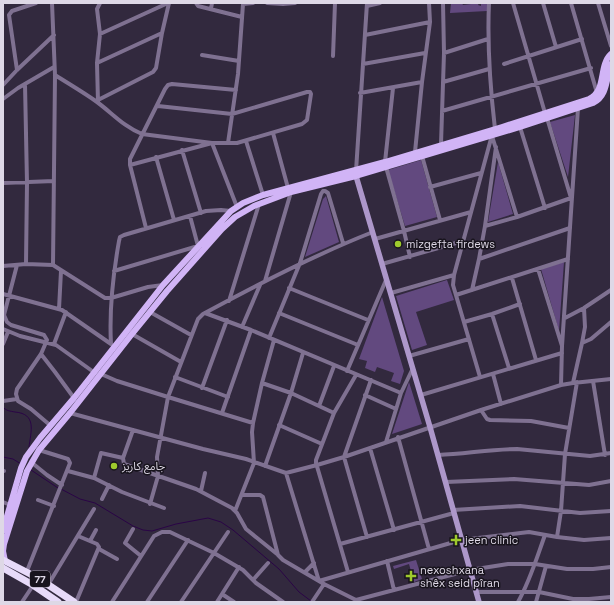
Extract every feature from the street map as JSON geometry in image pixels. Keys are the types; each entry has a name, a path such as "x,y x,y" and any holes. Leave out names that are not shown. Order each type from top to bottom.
{"highway":[{"name":"77","path":"4,563 27,571 75,602"},
{"name":"77","path":"4,563 58,602"}],"main road":[{"path":"4,563 4,544 24,469 39,450 43,439 51,426 150,312 163,285 231,211 236,207 262,195 289,190 356,173 441,144 495,129 518,126 589,99 597,93 605,62 611,54"},
{"path":"546,116 578,108 593,103 601,98 605,89 611,64"},
{"path":"385,164 422,156 492,136 510,127"},
{"path":"356,173 446,482 478,602"},
{"path":"3,530 10,505 30,452 70,413 98,373 113,345 226,225 244,211 289,190"}],"street":[{"path":"17,70 10,14 12,11 36,3"},
{"path":"52,3 55,75 53,264"},
{"path":"98,101 97,63 100,34 97,9 100,3"},
{"path":"100,34 169,3"},
{"path":"98,101 153,72 156,68 169,3"},
{"path":"196,3 198,6 242,17"},
{"path":"211,9 212,3"},
{"path":"228,143 236,90 243,4 253,3"},
{"path":"267,3 295,3"},
{"path":"333,56 335,3"},
{"path":"356,173 367,4 380,3"},
{"path":"415,152 425,53 430,22 430,3"},
{"path":"441,144 444,53 443,3"},
{"path":"489,3 488,38 495,129"},
{"path":"513,3 571,198"},
{"path":"543,3 556,48"},
{"path":"571,3 597,93"},
{"path":"598,3 611,46"},
{"path":"365,35 430,22"},
{"path":"97,63 162,33"},
{"path":"3,85 54,35"},
{"path":"444,53 488,38"},
{"path":"504,64 582,39"},
{"path":"363,64 425,53"},
{"path":"202,55 239,61"},
{"path":"3,100 25,84 54,67"},
{"path":"442,111 591,68"},
{"path":"443,82 490,69"},
{"path":"55,75 98,101 128,127 142,134 212,143 237,143 305,123 310,92 232,114 158,106"},
{"path":"360,94 422,82"},
{"path":"25,84 27,183 26,264"},
{"path":"146,228 130,165 130,159 158,106 165,89 170,85 236,90"},
{"path":"392,88 385,164 410,257"},
{"path":"561,385 571,198 578,108"},
{"path":"518,126 545,208"},
{"path":"265,281 289,190 273,133"},
{"path":"492,136 517,217"},
{"path":"480,377 453,285 454,275 492,136"},
{"path":"246,141 262,195"},
{"path":"130,165 212,143"},
{"path":"212,143 236,207"},
{"path":"472,290 485,226 496,147"},
{"path":"182,150 201,213"},
{"path":"422,156 440,220"},
{"path":"156,157 174,220"},
{"path":"430,187 481,173"},
{"path":"3,182 27,183 54,181"},
{"path":"269,338 300,263 323,191 328,193 343,244"},
{"path":"485,226 545,208 571,198"},
{"path":"229,301 259,204"},
{"path":"113,345 110,322 114,271 120,238 124,235 146,228 201,213 216,210 231,211"},
{"path":"375,239 471,212"},
{"path":"114,271 198,246 190,216"},
{"path":"479,259 570,228"},
{"path":"150,504 158,476 157,457 168,397 198,319 206,313 300,263 373,232"},
{"path":"382,264 463,241"},
{"path":"456,295 568,259"},
{"path":"3,266 53,264 61,271 105,298 112,298 148,287 163,285"},
{"path":"17,265 4,315 7,322 11,326 44,335 47,338 47,342 41,354 17,389 17,399 51,426"},
{"path":"538,269 562,346"},
{"path":"59,309 61,271"},
{"path":"391,293 454,275"},
{"path":"512,278 536,360"},
{"path":"347,371 387,279"},
{"path":"242,327 260,284"},
{"path":"289,288 368,320"},
{"path":"565,318 584,308 609,291 611,298"},
{"path":"3,294 66,312 113,345"},
{"path":"464,322 520,304"},
{"path":"557,537 564,482 565,454 575,382 585,327 584,308"},
{"path":"54,344 66,312"},
{"path":"150,312 191,335"},
{"path":"206,313 227,320 401,394"},
{"path":"279,313 358,345"},
{"path":"492,314 509,368"},
{"path":"202,388 227,320"},
{"path":"582,342 591,339 611,322"},
{"path":"3,329 20,336 54,344 98,373 117,381 253,423"},
{"path":"222,413 251,330"},
{"path":"3,344 8,332"},
{"path":"132,334 181,362"},
{"path":"409,356 469,339"},
{"path":"235,511 254,463 252,432 253,423 274,340"},
{"path":"265,466 291,393 303,352"},
{"path":"421,395 562,353"},
{"path":"41,354 59,376 74,398"},
{"path":"319,406 334,366"},
{"path":"386,442 401,394 413,368"},
{"path":"493,374 501,404"},
{"path":"348,572 316,460 334,413 356,375"},
{"path":"175,377 228,397"},
{"path":"70,413 246,459 254,463 286,472 344,457 398,437 561,385 575,382 611,379"},
{"path":"367,537 344,457 371,380"},
{"path":"593,381 605,455"},
{"path":"262,383 291,393 334,413"},
{"path":"365,395 396,409"},
{"path":"3,401 17,399"},
{"path":"481,410 490,420 531,421 569,428"},
{"path":"279,425 322,444"},
{"path":"133,430 122,462 126,465 201,491 235,511 246,529 287,563 353,599 367,600 394,590 470,570 508,564 535,564 567,569 611,567"},
{"path":"398,437 429,549"},
{"path":"370,448 394,530"},
{"path":"438,455 517,449 590,456 611,454"},
{"path":"27,571 70,463 68,459 39,450"},
{"path":"94,478 102,453 123,458"},
{"path":"31,462 62,485"},
{"path":"68,471 94,478 150,504 164,508"},
{"path":"286,472 319,581"},
{"path":"201,491 206,473"},
{"path":"446,482 514,479 589,485 611,481"},
{"path":"102,499 109,485"},
{"path":"242,495 260,495 263,497 278,555"},
{"path":"38,500 54,506"},
{"path":"3,502 10,505"},
{"path":"340,544 422,522 454,511 520,506 561,512 591,513 611,511"},
{"path":"48,585 94,509"},
{"path":"133,529 125,543 141,556"},
{"path":"90,541 96,530"},
{"path":"112,602 154,536 164,532 170,532 188,540 239,567 253,580 283,602"},
{"path":"181,602 228,532"},
{"path":"319,581 462,540 529,532 584,540 605,540 611,538"},
{"path":"518,602 524,592 545,535"},
{"path":"78,536 98,544 99,549 117,559"},
{"path":"147,602 188,540"},
{"path":"75,602 99,549"},
{"path":"386,561 394,590"},
{"path":"253,580 268,563"},
{"path":"305,572 314,563"},
{"path":"536,602 546,566"},
{"path":"216,602 239,567"},
{"path":"22,602 38,578"},
{"path":"312,602 324,584"},
{"path":"476,592 539,592 573,599 611,597"},
{"path":"222,594 234,602"}],"shaded area":[{"path":"451,3 462,3 463,5 479,3 478,5 481,6 481,3 487,3 487,11 450,13"},
{"path":"575,115 568,177 550,122"},
{"path":"421,160 437,217 405,226 388,170"},
{"path":"498,162 513,214 488,222"},
{"path":"326,196 339,242 305,257 323,199"},
{"path":"564,262 559,331 541,269"},
{"path":"447,280 454,300 416,312 427,345 412,350 396,296"},
{"path":"382,297 404,371 400,384 391,381 394,373 377,367 375,372 365,368 367,361 359,359"},
{"path":"409,382 422,424 392,434"},
{"path":"416,560 422,579 414,582 409,564 394,569 393,566"}],"waterway":[{"path":"3,407 8,411 22,413 30,420 31,429 29,447"},
{"path":"3,457 13,459 21,464"},
{"path":"31,470 58,488"},
{"path":"61,489 80,499 95,503 133,526 143,530 152,531 176,524 208,518 221,522 233,530 279,569 299,592 311,601"}],"place":[{"name":"mizgefta firdews","path":"398,244"},
{"name":"جامع كاريز","path":"114,466"},
{"name":"jeen clinic","path":"456,540"},
{"name":"nexoshxana shêx seid pîran","path":"411,576"}]}
